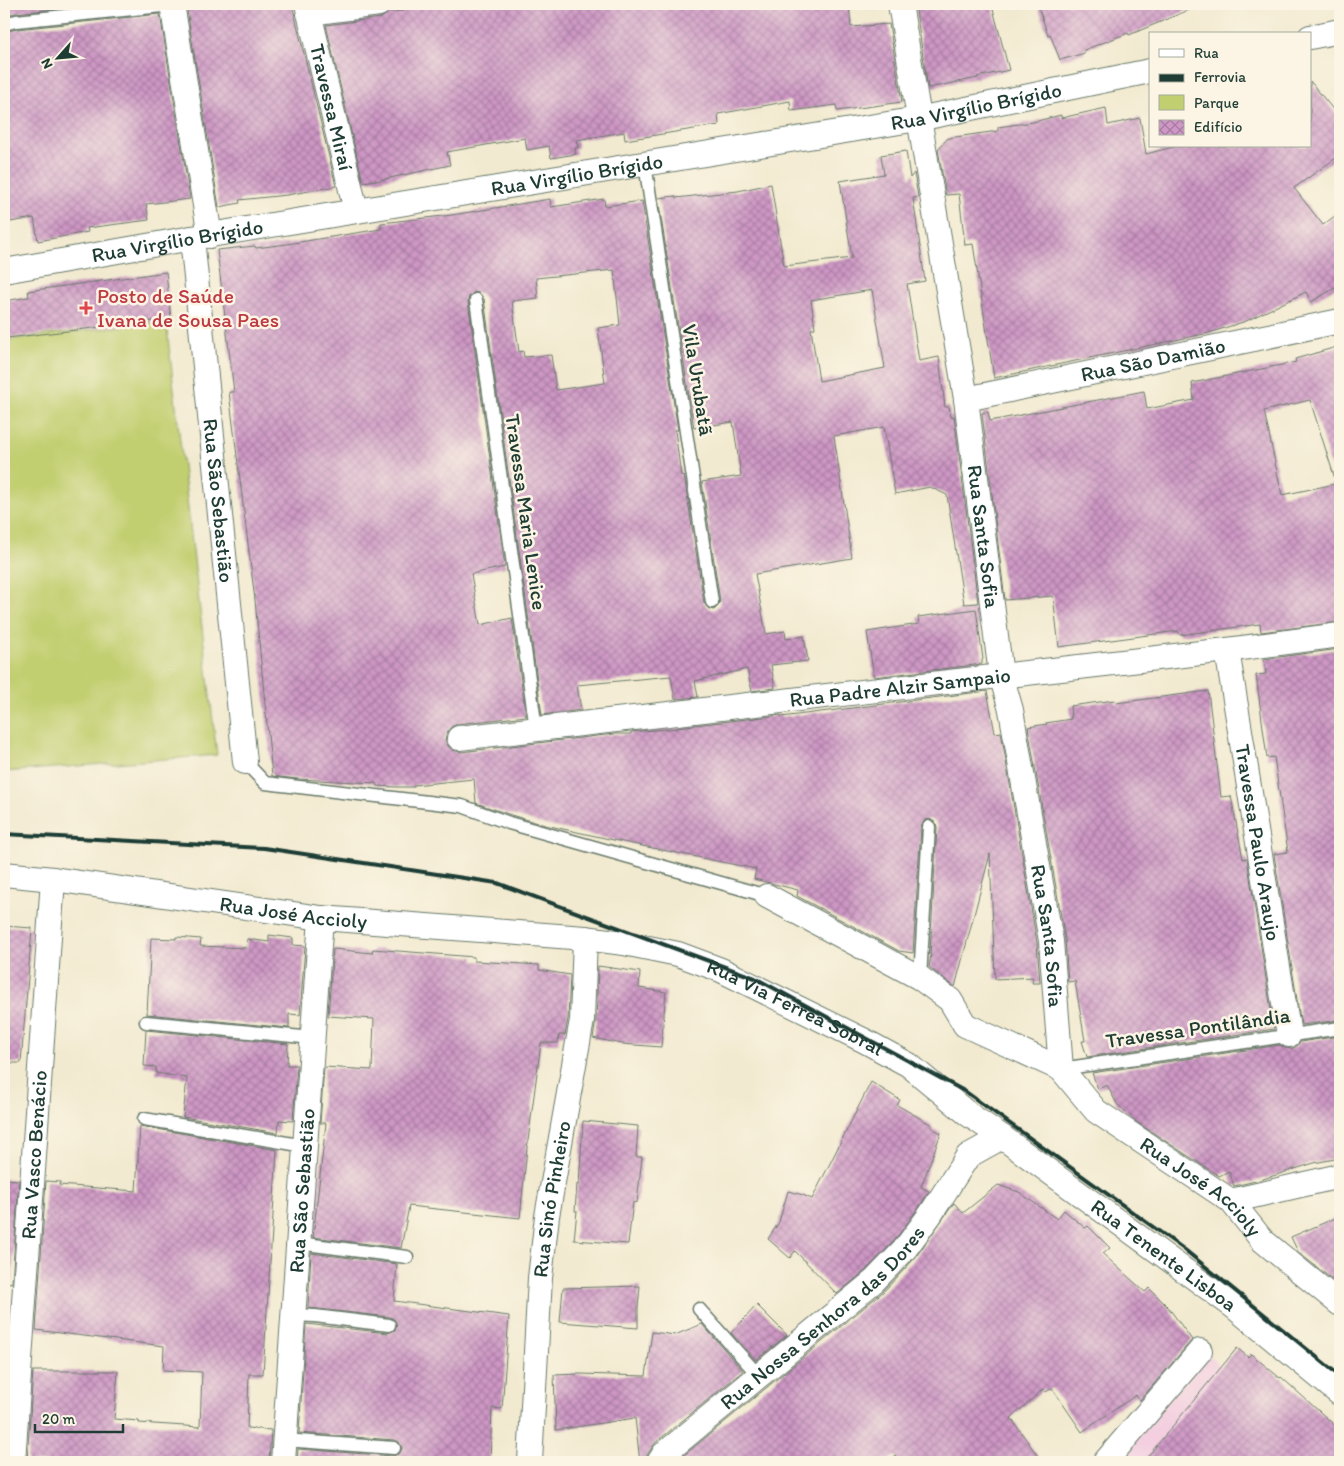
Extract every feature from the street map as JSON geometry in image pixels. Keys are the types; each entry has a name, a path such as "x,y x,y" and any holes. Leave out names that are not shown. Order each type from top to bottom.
{"street":[{"name":"Rua São Sebastião","path":"172,4 201,237 245,762"},
{"path":"308,8 379,4"},
{"name":"Rua Santa Sofia","path":"900,4 966,399 1002,675 1011,710 1051,940 1061,1069"},
{"name":"Travessa Miraí","path":"308,8 356,211"},
{"path":"1312,37 1340,31"},
{"name":"Rua Virgílio Brígido","path":"4,271 918,119 1149,71"},
{"name":"Rua São Damião","path":"966,399 1340,321"},
{"name":"Rua Padre Alzir Sampaio","path":"459,738 1227,650 1340,635"},
{"name":"Travessa Paulo Araujo","path":"1227,650 1289,1035"},
{"name":"Rua José Accioly","path":"4,874 53,879 321,918 585,938"},
{"name":"Rua Vasco Benácio","path":"13,1462 53,879"},
{"path":"767,896 920,978 950,1000 965,1025 1061,1069"},
{"name":"Rua São Sebastião","path":"283,1451 321,918"},
{"name":"Rua Via Ferrea Sobral","path":"585,938 624,943 678,954 721,970 864,1041 909,1066 975,1119"},
{"name":"Rua Sinó Pinheiro","path":"530,1462 540,1278 547,1216 582,1020 585,938"},
{"name":"Rua José Accioly","path":"1061,1069 1096,1111 1231,1201 1262,1240 1340,1304"},
{"path":"968,1156 975,1119"},
{"name":"Rua Tenente Lisboa","path":"975,1119 1233,1306 1340,1394"},
{"name":"Rua Nossa Senhora das Dores","path":"659,1462 664,1454 874,1281 904,1250 930,1215 968,1156 1002,1137"},
{"path":"1231,1201 1340,1176"},
{"path":"1104,1462 1200,1351"}],"lane":[{"path":"4,24 16,21 172,4"},
{"name":"Vila Urubatã","path":"645,164 712,602"},
{"name":"Travessa Maria Lenice","path":"476,300 536,729"},
{"path":"245,762 265,783 462,806 509,823 767,896"},
{"path":"920,978 929,827"},
{"path":"146,1022 312,1038"},
{"name":"Travessa Pontilândia","path":"1061,1069 1340,1028"},
{"path":"144,1119 305,1146"},
{"path":"298,1244 407,1257"},
{"path":"699,1309 759,1376"},
{"path":"292,1315 389,1325"},
{"path":"283,1451 394,1448"}],"shaded area":[{"path":"1206,1354 1340,1462 1118,1462"}],"green space":[{"path":"166,321 217,755 4,772 4,340"}],"building":[{"path":"4,4 105,4 15,13 4,16"},
{"path":"186,4 292,4 336,186 287,195 239,200 240,203 219,207"},
{"path":"408,4 849,4 851,27 889,24 902,102 837,111 836,105 791,111 790,101 718,114 719,125 625,140 624,132 576,140 578,148 575,148 576,154 551,158 549,146 527,150 525,138 447,152 450,165 376,181 363,182 326,25 381,18 389,12 403,11"},
{"path":"915,4 989,4 991,9 993,9 1009,70 928,88"},
{"path":"1037,4 1201,5 1129,35 1128,33 1084,50 1085,53 1060,60 1050,34 1048,35"},
{"path":"160,14 190,199 146,204 149,220 87,228 88,232 38,241 34,218 4,223 4,149 8,148 4,122 4,32"},
{"path":"1312,83 1340,118 1340,155 1294,188 1323,225 1340,212 1340,285 1311,302 1306,292 1246,321 1209,333 994,378 973,244 965,245 959,194 946,195 938,149 948,138 998,131 998,127 1033,122 1061,115 1061,118 1106,108 1108,125 1140,118 1146,154 1169,148 1312,148"},
{"path":"906,151 910,178 914,173 918,197 913,198 925,281 907,284 919,361 939,357 945,407 949,407 951,417 954,416 978,603 964,604 947,495 930,487 895,494 884,427 834,436 852,558 755,574 766,634 785,631 786,639 804,636 808,661 771,665 775,688 752,691 747,669 695,681 698,697 675,699 671,676 577,685 581,710 542,715 484,299 479,293 474,292 468,301 505,567 471,574 480,625 512,618 526,716 457,724 447,732 445,740 453,750 461,752 614,734 631,734 631,732 781,715 781,717 987,691 995,733 1001,732 1037,943 1040,983 1032,983 1033,977 995,979 990,854 955,987 929,967 937,827 936,823 930,819 925,820 921,827 913,953 899,951 797,896 798,890 754,879 756,869 545,825 476,803 474,779 414,785 414,787 396,787 377,786 376,783 272,776 255,600 229,392 234,392 217,250 287,244 381,229 381,223 452,215 550,199 551,207 604,199 605,206 642,201 678,430 675,430 681,476 684,475 704,603 709,609 714,610 720,601 702,482 741,476 733,422 694,428 658,198 675,196 676,198 738,191 771,184 784,266 852,258 840,181 884,174 881,155","holes":["614,270 620,325 598,328 605,383 556,390 551,355 524,357 523,351 519,352 512,301 538,298 536,278","872,290 885,368 819,381 811,329 815,328 811,300"]},
{"name":"Posto de Saúde Ivana de Sousa Paes","path":"166,272 171,319 7,338 4,301 29,297 28,291"},
{"path":"1340,346 1340,479 1335,479 1310,400 1264,411 1282,495 1340,483 1340,622 1261,632 1260,624 1180,635 1178,631 1059,647 1053,596 1005,600 982,413 988,412 990,421 1144,391 1147,409 1194,400 1192,383 1296,362 1295,359"},
{"path":"976,609 983,659 982,664 874,677 867,632 919,624 918,617"},
{"path":"1340,649 1340,1020 1301,1025 1274,854 1288,852 1274,757 1267,758 1256,675 1266,674 1264,659"},
{"path":"1208,691 1221,797 1231,796 1243,859 1247,858 1274,1029 1087,1057 1082,1041 1085,1041 1075,981 1068,982 1065,939 1028,727 1071,719 1070,706 1115,700 1116,703"},
{"path":"4,926 32,928 21,1063 4,1063"},
{"path":"269,935 293,938 293,945 305,946 300,1015 289,1014 289,1028 147,1014 151,938 201,939 200,946 246,948 247,939 269,942"},
{"path":"333,949 372,953 373,949 474,957 474,961 539,965 539,970 570,975 568,1019 565,1035 559,1035 558,1043 541,1043 520,1218 409,1206 401,1248 313,1237 326,1123 320,1123 324,1067 372,1070 374,1019 328,1016"},
{"path":"598,966 640,972 639,988 666,992 661,1047 622,1044 593,1038 596,1021"},
{"path":"146,1030 288,1044 287,1065 297,1065 293,1121 279,1120 278,1133 183,1117 187,1078 156,1073 156,1067 144,1066"},
{"path":"1340,1036 1340,1158 1314,1163 1234,1186 1229,1171 1219,1176 1138,1123 1117,1104 1107,1085 1098,1089 1092,1073 1280,1045 1291,1049 1300,1042"},
{"path":"871,1082 900,1100 897,1105 932,1125 932,1128 941,1133 921,1187 929,1191 919,1207 894,1241 865,1271 837,1294 795,1251 790,1258 768,1239 779,1222 788,1191 812,1199"},
{"path":"583,1121 638,1126 636,1157 642,1157 637,1203 633,1202 628,1244 574,1240"},
{"path":"140,1126 277,1150 263,1374 249,1374 247,1428 271,1430 269,1462 184,1462 184,1460 135,1457 134,1462 27,1462 33,1371 118,1371 114,1419 139,1421 139,1423 200,1427 202,1372 163,1370 164,1346 36,1330 46,1181 60,1182 59,1185 136,1191"},
{"path":"4,1179 19,1180 12,1283 4,1282"},
{"path":"998,1185 1019,1192 1057,1219 1064,1210 1085,1228 1088,1226 1110,1248 1103,1254 1145,1292 1149,1288 1168,1307 1192,1340 1140,1400 1136,1395 1082,1432 1052,1388 1046,1392 1043,1389 1011,1418 1042,1462 899,1462 895,1456 885,1462 676,1462 884,1291 915,1258 954,1203 963,1213"},
{"path":"1340,1216 1340,1276 1334,1281 1298,1252 1291,1237"},
{"path":"311,1253 397,1264 394,1301 509,1316 502,1409 492,1408 490,1462 297,1462 298,1449 393,1456 400,1453 402,1448 399,1442 395,1440 299,1433 306,1324 388,1333 395,1330 397,1325 394,1319 390,1317 308,1308"},
{"path":"640,1286 638,1328 560,1322 563,1288"},
{"path":"757,1305 787,1335 756,1360 731,1333"},
{"path":"702,1324 743,1371 655,1443 645,1462 640,1462 635,1418 556,1430 554,1375 646,1376 652,1332 675,1335"},
{"path":"1237,1348 1248,1357 1251,1354 1281,1377 1340,1430 1340,1462 1143,1462"}],"railway":[{"path":"4,834 264,848 497,883 755,978 966,1092 1185,1250 1340,1376"}],"place":[{"name":"Posto de Saúde Ivana de Sousa Paes","path":"86,308"}]}
